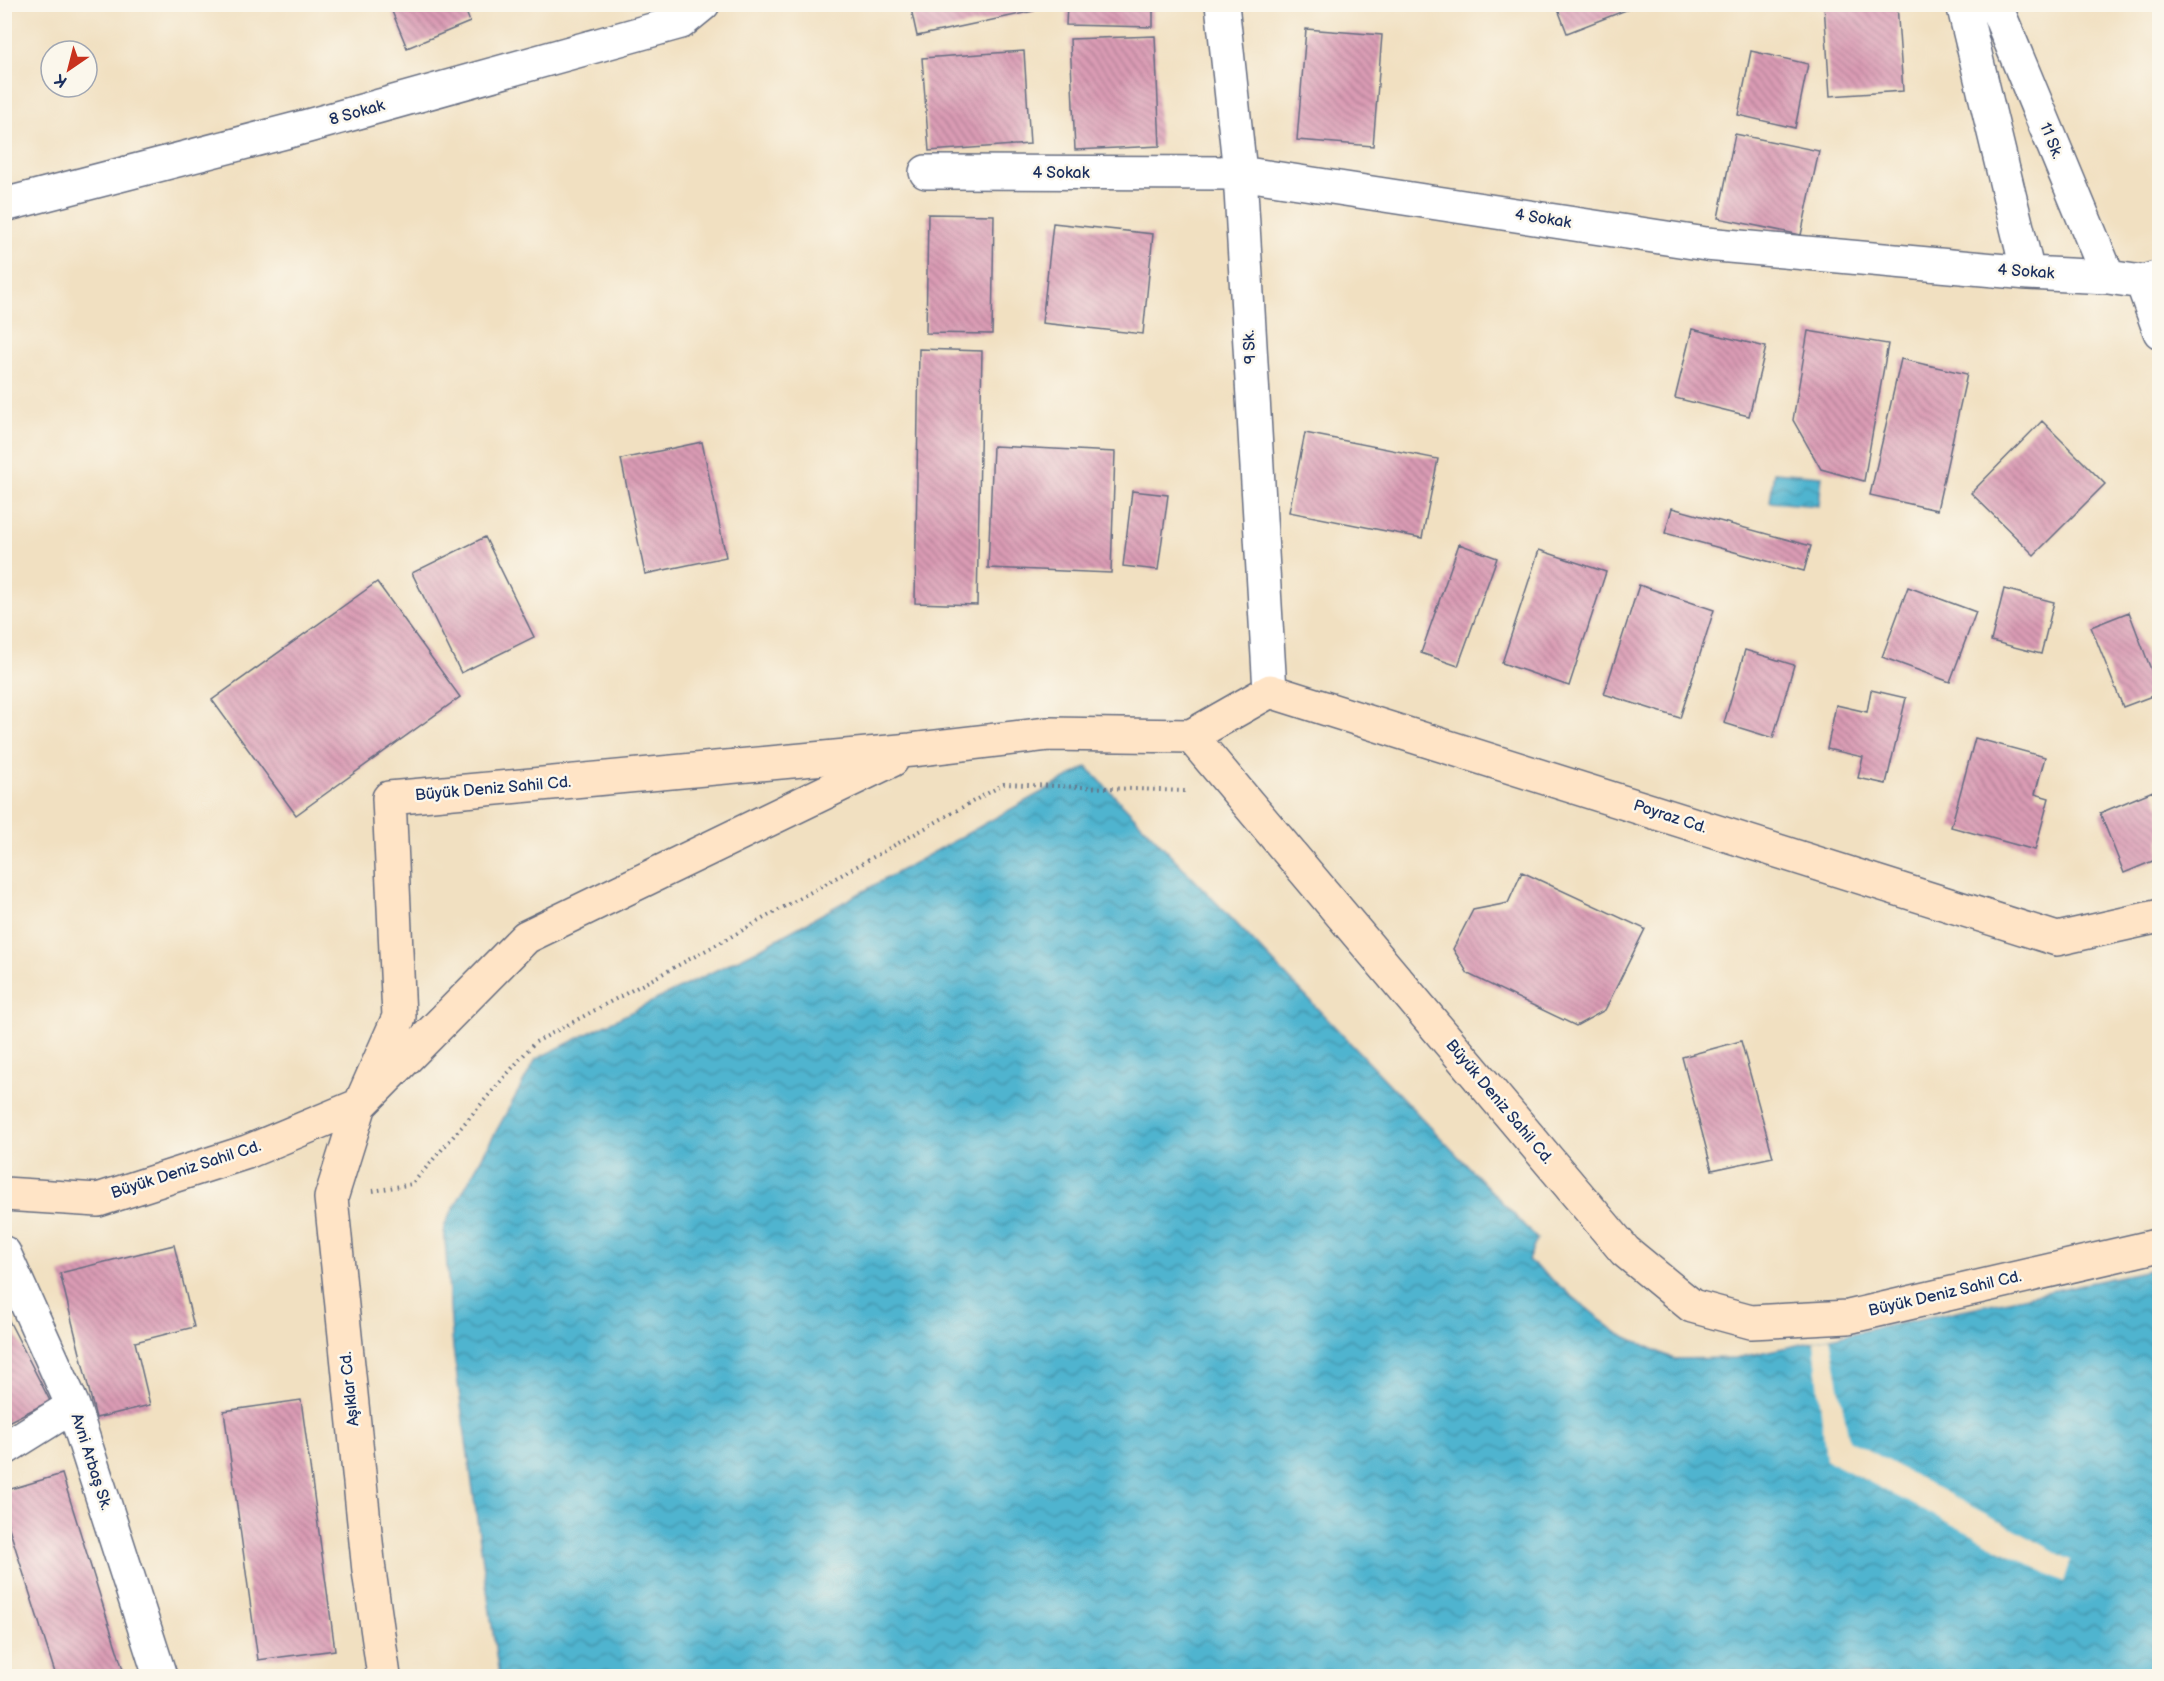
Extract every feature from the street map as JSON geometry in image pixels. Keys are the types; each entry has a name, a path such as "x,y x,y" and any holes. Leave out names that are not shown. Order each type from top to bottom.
{"street":[{"name":"8 Sokak","path":"4,205 308,126 669,25 681,21 703,4"},
{"name":"9 Sk.","path":"1222,4 1240,173 1270,691"},
{"path":"1963,4 2028,273"},
{"name":"11 Sk.","path":"1995,4 2108,277"},
{"name":"4 Sokak","path":"926,172 1240,173 1706,243 2028,273 2151,280"},
{"path":"2151,280 2160,332"},
{"path":"1191,736 1270,691"},
{"name":"Poyraz Cd.","path":"1270,691 2057,939 2160,916"},
{"name":"Büyük Deniz Sahil Cd.","path":"360,1105 399,1017 389,798 911,750 1048,734 1191,736 1625,1251 1692,1306 1751,1322 1848,1317 2160,1245"},
{"name":"Büyük Deniz Sahil Cd.","path":"4,1194 98,1200 248,1152 360,1105 526,937 911,750"},
{"name":"Aşıklar Cd.","path":"360,1105 331,1198 369,1571 384,1677"},
{"name":"Avni Arbaş Sk.","path":"4,1253 73,1406 160,1677"},
{"path":"4,1449 73,1406"}],"path":[{"path":"331,1198 412,1184 534,1043 725,940 1004,784 1190,791 1191,736"}],"water":[{"path":"1774,472 1822,476 1819,506 1770,502"},
{"path":"1087,767 1537,1239 1528,1260 1616,1332 1674,1359 1736,1358 2159,1268 2159,1676 499,1676 453,1348 444,1226 536,1059 761,948"}],"pier":[{"path":"1830,1338 1849,1440 2071,1560 2064,1582 1826,1460 1814,1341"}],"building":[{"path":"389,4 463,4 470,22 407,48"},
{"path":"910,4 1033,4 1034,11 917,36"},
{"path":"1067,4 1153,4 1153,27 1066,25"},
{"path":"1556,4 1639,4 1639,5 1567,33"},
{"path":"1824,4 1897,4 1903,91 1830,96"},
{"path":"1306,29 1382,35 1373,146 1297,140"},
{"path":"1155,36 1160,146 1075,150 1070,39"},
{"path":"1024,51 1030,144 929,151 922,58"},
{"path":"1751,51 1808,64 1795,128 1738,115"},
{"path":"1735,134 1819,151 1801,235 1718,218"},
{"path":"928,214 994,215 992,334 926,333"},
{"path":"1053,223 1153,234 1143,334 1042,323"},
{"path":"1692,329 1766,347 1749,416 1675,398"},
{"path":"1808,331 1888,344 1864,481 1821,469 1793,420"},
{"path":"919,349 982,351 977,605 915,603"},
{"path":"1901,359 1967,374 1937,510 1870,495"},
{"path":"2042,421 2105,484 2034,555 1971,493"},
{"path":"1305,433 1438,459 1422,538 1289,512"},
{"path":"702,442 726,557 645,574 621,459"},
{"path":"993,446 1115,452 1111,573 988,568"},
{"path":"1132,491 1168,495 1158,570 1123,566"},
{"path":"1672,508 1811,546 1804,571 1665,533"},
{"path":"485,537 534,637 461,673 412,573"},
{"path":"1459,544 1497,558 1458,666 1421,653"},
{"path":"1539,550 1606,572 1569,686 1502,663"},
{"path":"377,582 460,697 296,815 212,700"},
{"path":"1639,585 1714,610 1680,718 1604,694"},
{"path":"1908,587 1976,612 1950,682 1882,657"},
{"path":"2004,589 2054,602 2041,654 1991,641"},
{"path":"2129,612 2160,693 2123,707 2091,627"},
{"path":"1745,650 1794,665 1773,738 1724,723"},
{"path":"1871,690 1906,698 1886,784 1858,778 1863,757 1827,749 1836,705 1867,712"},
{"path":"1975,738 2045,757 2035,794 2049,798 2035,850 1951,827"},
{"path":"2153,791 2160,807 2160,858 2124,873 2100,813"},
{"path":"1522,872 1645,929 1605,1010 1576,1026 1468,974 1453,949 1473,910 1508,903"},
{"path":"1741,1041 1773,1157 1712,1170 1682,1057"},
{"path":"174,1245 194,1327 135,1342 150,1405 96,1418 60,1273"},
{"path":"4,1311 50,1401 4,1424"},
{"path":"301,1400 335,1650 258,1660 224,1411"},
{"path":"62,1474 125,1676 56,1676 4,1512 4,1491"}]}
